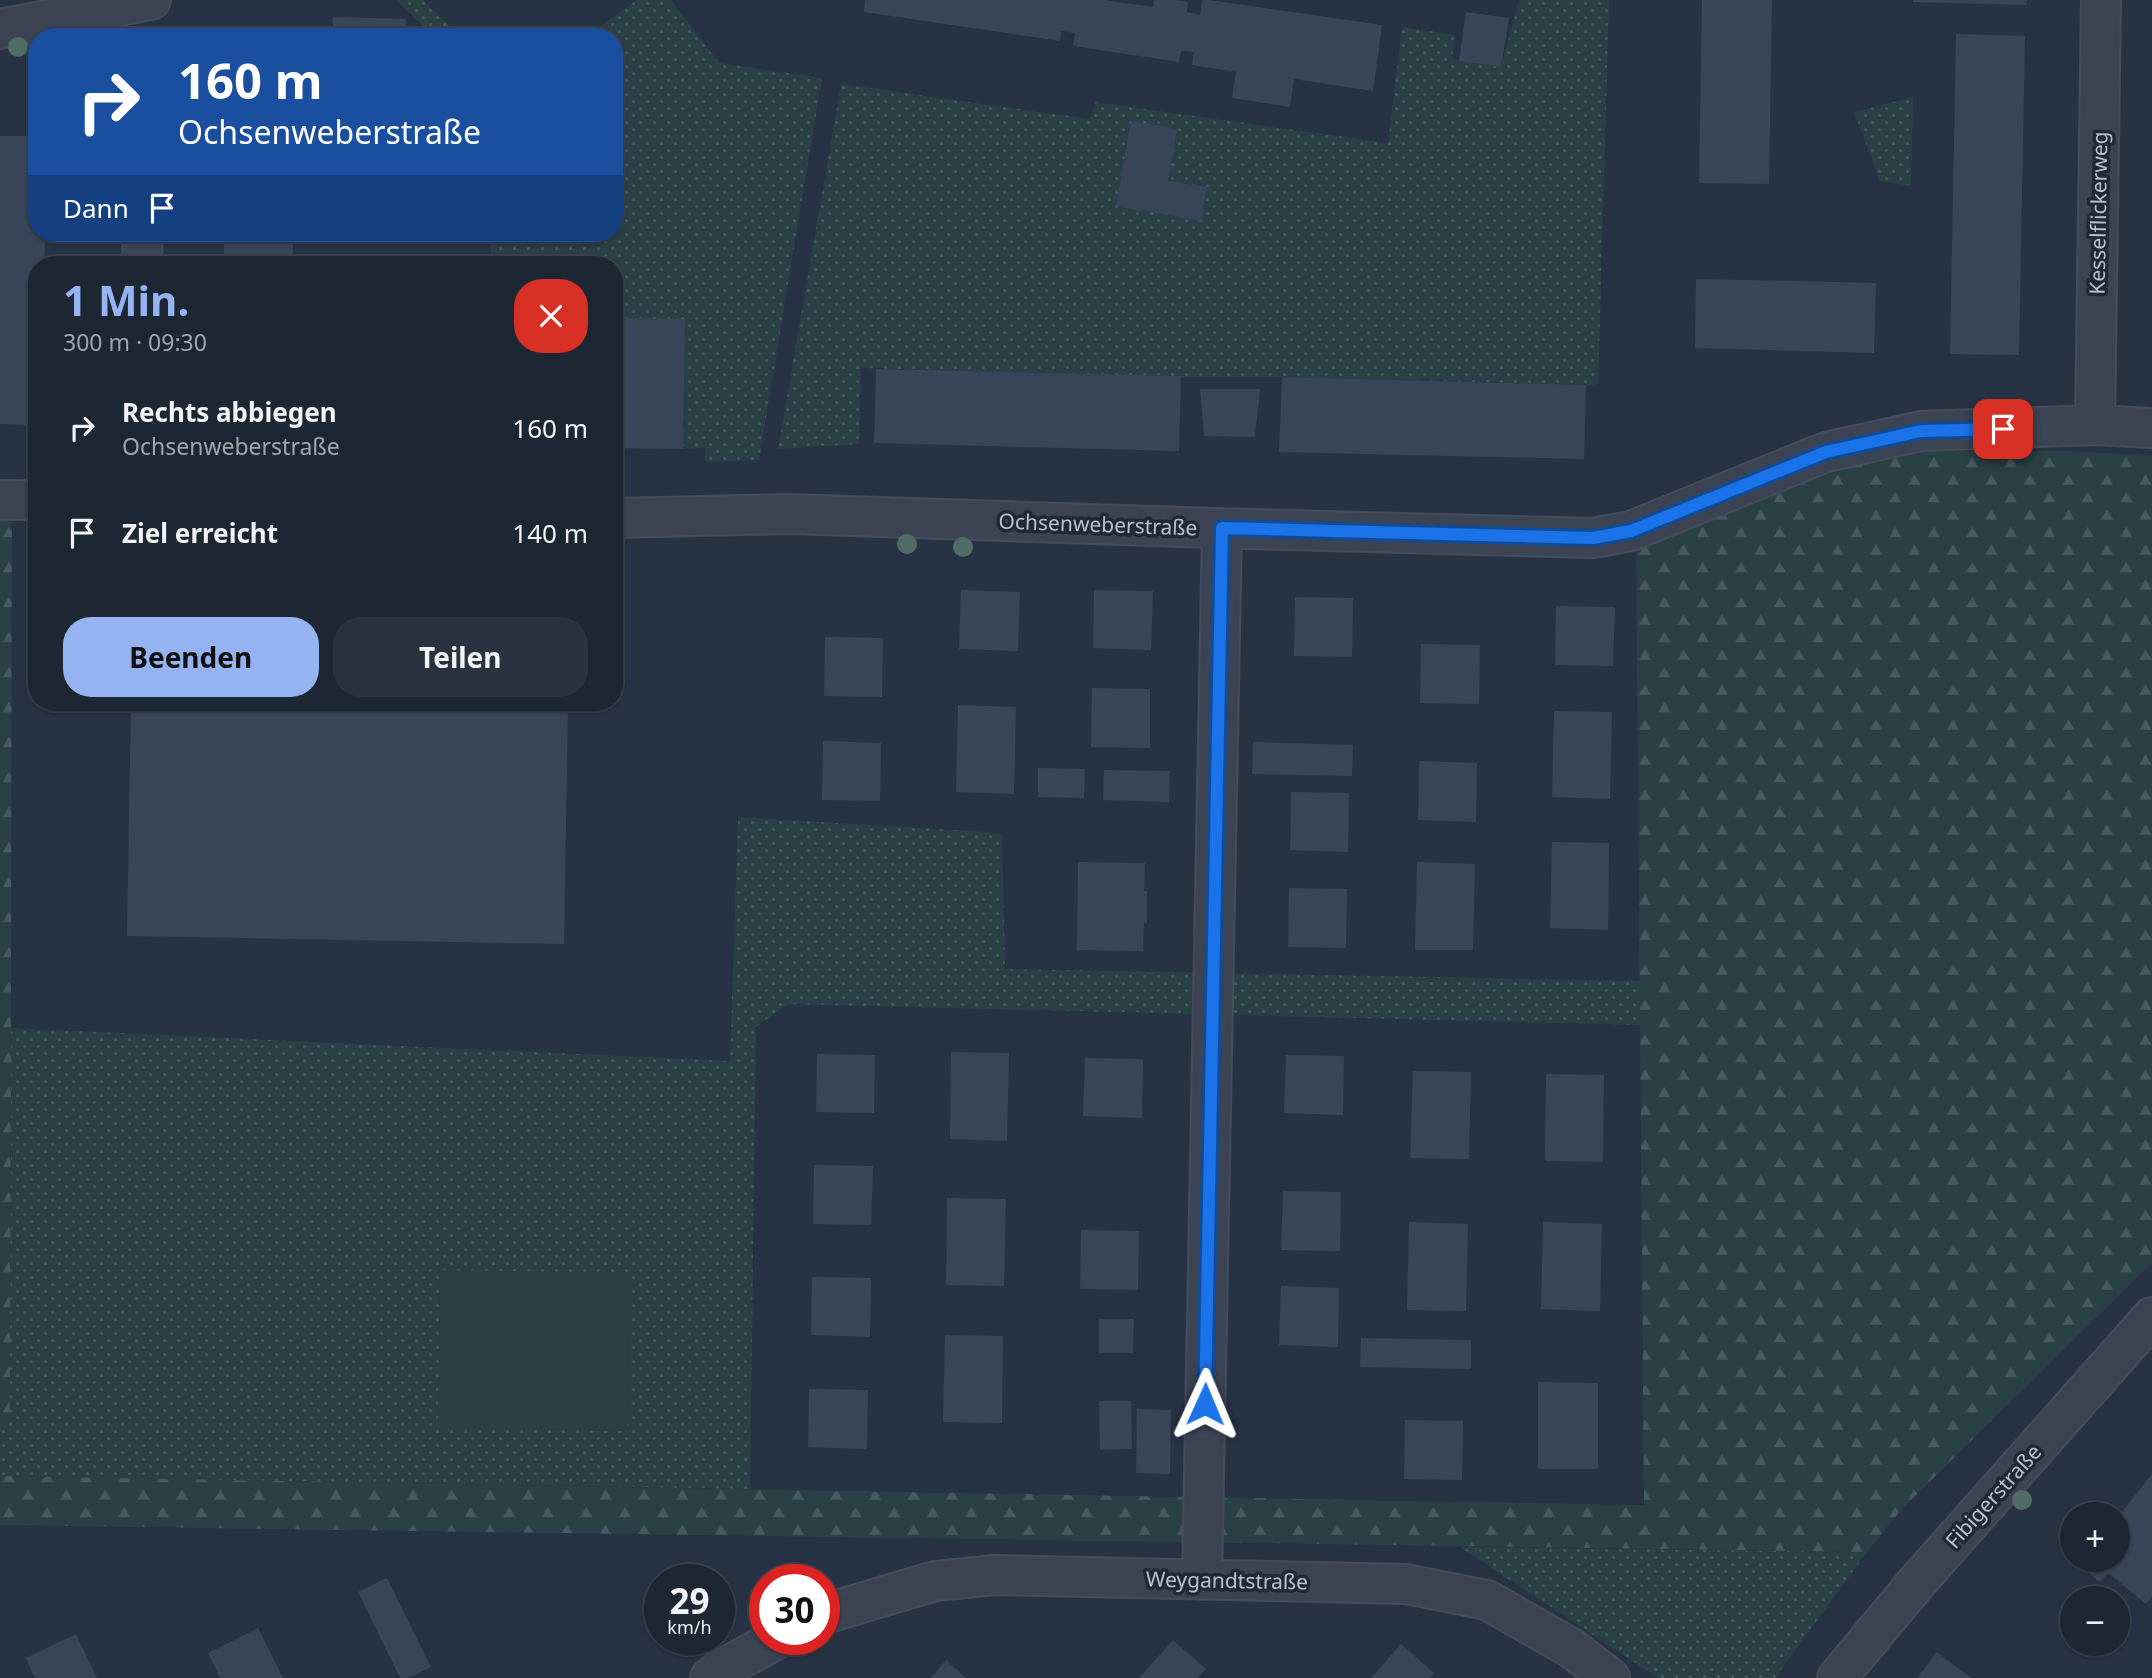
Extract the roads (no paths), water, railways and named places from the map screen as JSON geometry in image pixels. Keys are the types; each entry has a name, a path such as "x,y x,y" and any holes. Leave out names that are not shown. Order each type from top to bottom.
{"street":[{"name":"Kesselflickerweg","path":"2095,425 2101,0"},
{"path":"0,29 142,10"},
{"name":"Ochsenweberstraße","path":"623,518 790,514 1593,538 1631,531 1826,452 1921,431 2095,425 2152,428"},
{"path":"0,500 28,500"},
{"path":"1202,1580 1222,528"},
{"name":"Fibigerstraße","path":"1838,1678 1917,1582 2152,1317"},
{"name":"Weygandtstraße","path":"840,1609 935,1581 996,1576 1406,1584 1486,1600 1571,1648 1610,1678"},
{"path":"710,1678 749,1655"}]}
